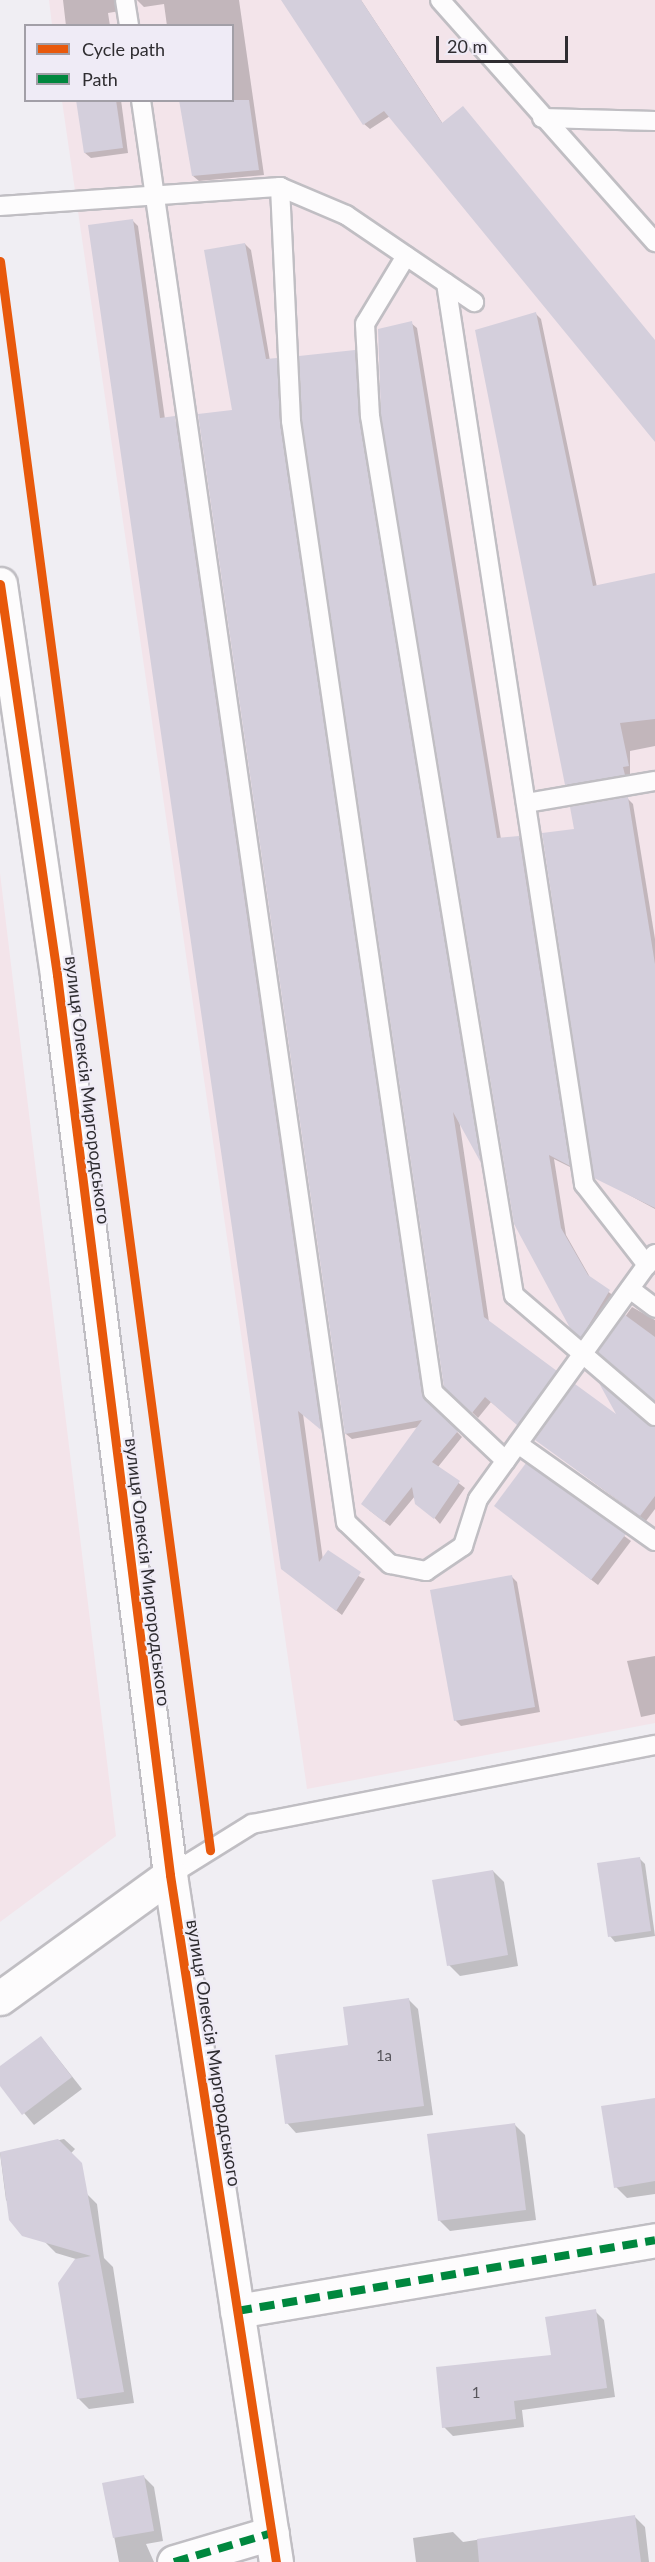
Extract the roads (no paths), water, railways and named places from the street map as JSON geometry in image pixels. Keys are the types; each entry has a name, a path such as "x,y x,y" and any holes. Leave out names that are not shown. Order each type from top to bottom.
{"street":[{"name":"вулиця Олексія Миргородського","path":"0,584 57,975 170,1875 274,2547"},
{"path":"0,1998 170,1875"},
{"path":"237,2311 655,2240"},
{"path":"174,2562 274,2547"}],"lane":[{"path":"125,0 129,24"},
{"path":"440,0 542,118 655,242"},
{"path":"141,102 346,1522 390,1564 426,1571 463,1546 478,1499 651,1260 584,1184 446,283"},
{"path":"542,118 655,121"},
{"path":"280,188 291,421 433,1392 506,1461"},
{"path":"0,206 280,188 346,215 474,302"},
{"path":"406,256 365,324 370,416 514,1295 655,1416"},
{"path":"526,803 655,781"},
{"path":"630,1289 655,1308"},
{"path":"518,1444 655,1541"},
{"path":"170,1875 252,1824 655,1745"}]}
